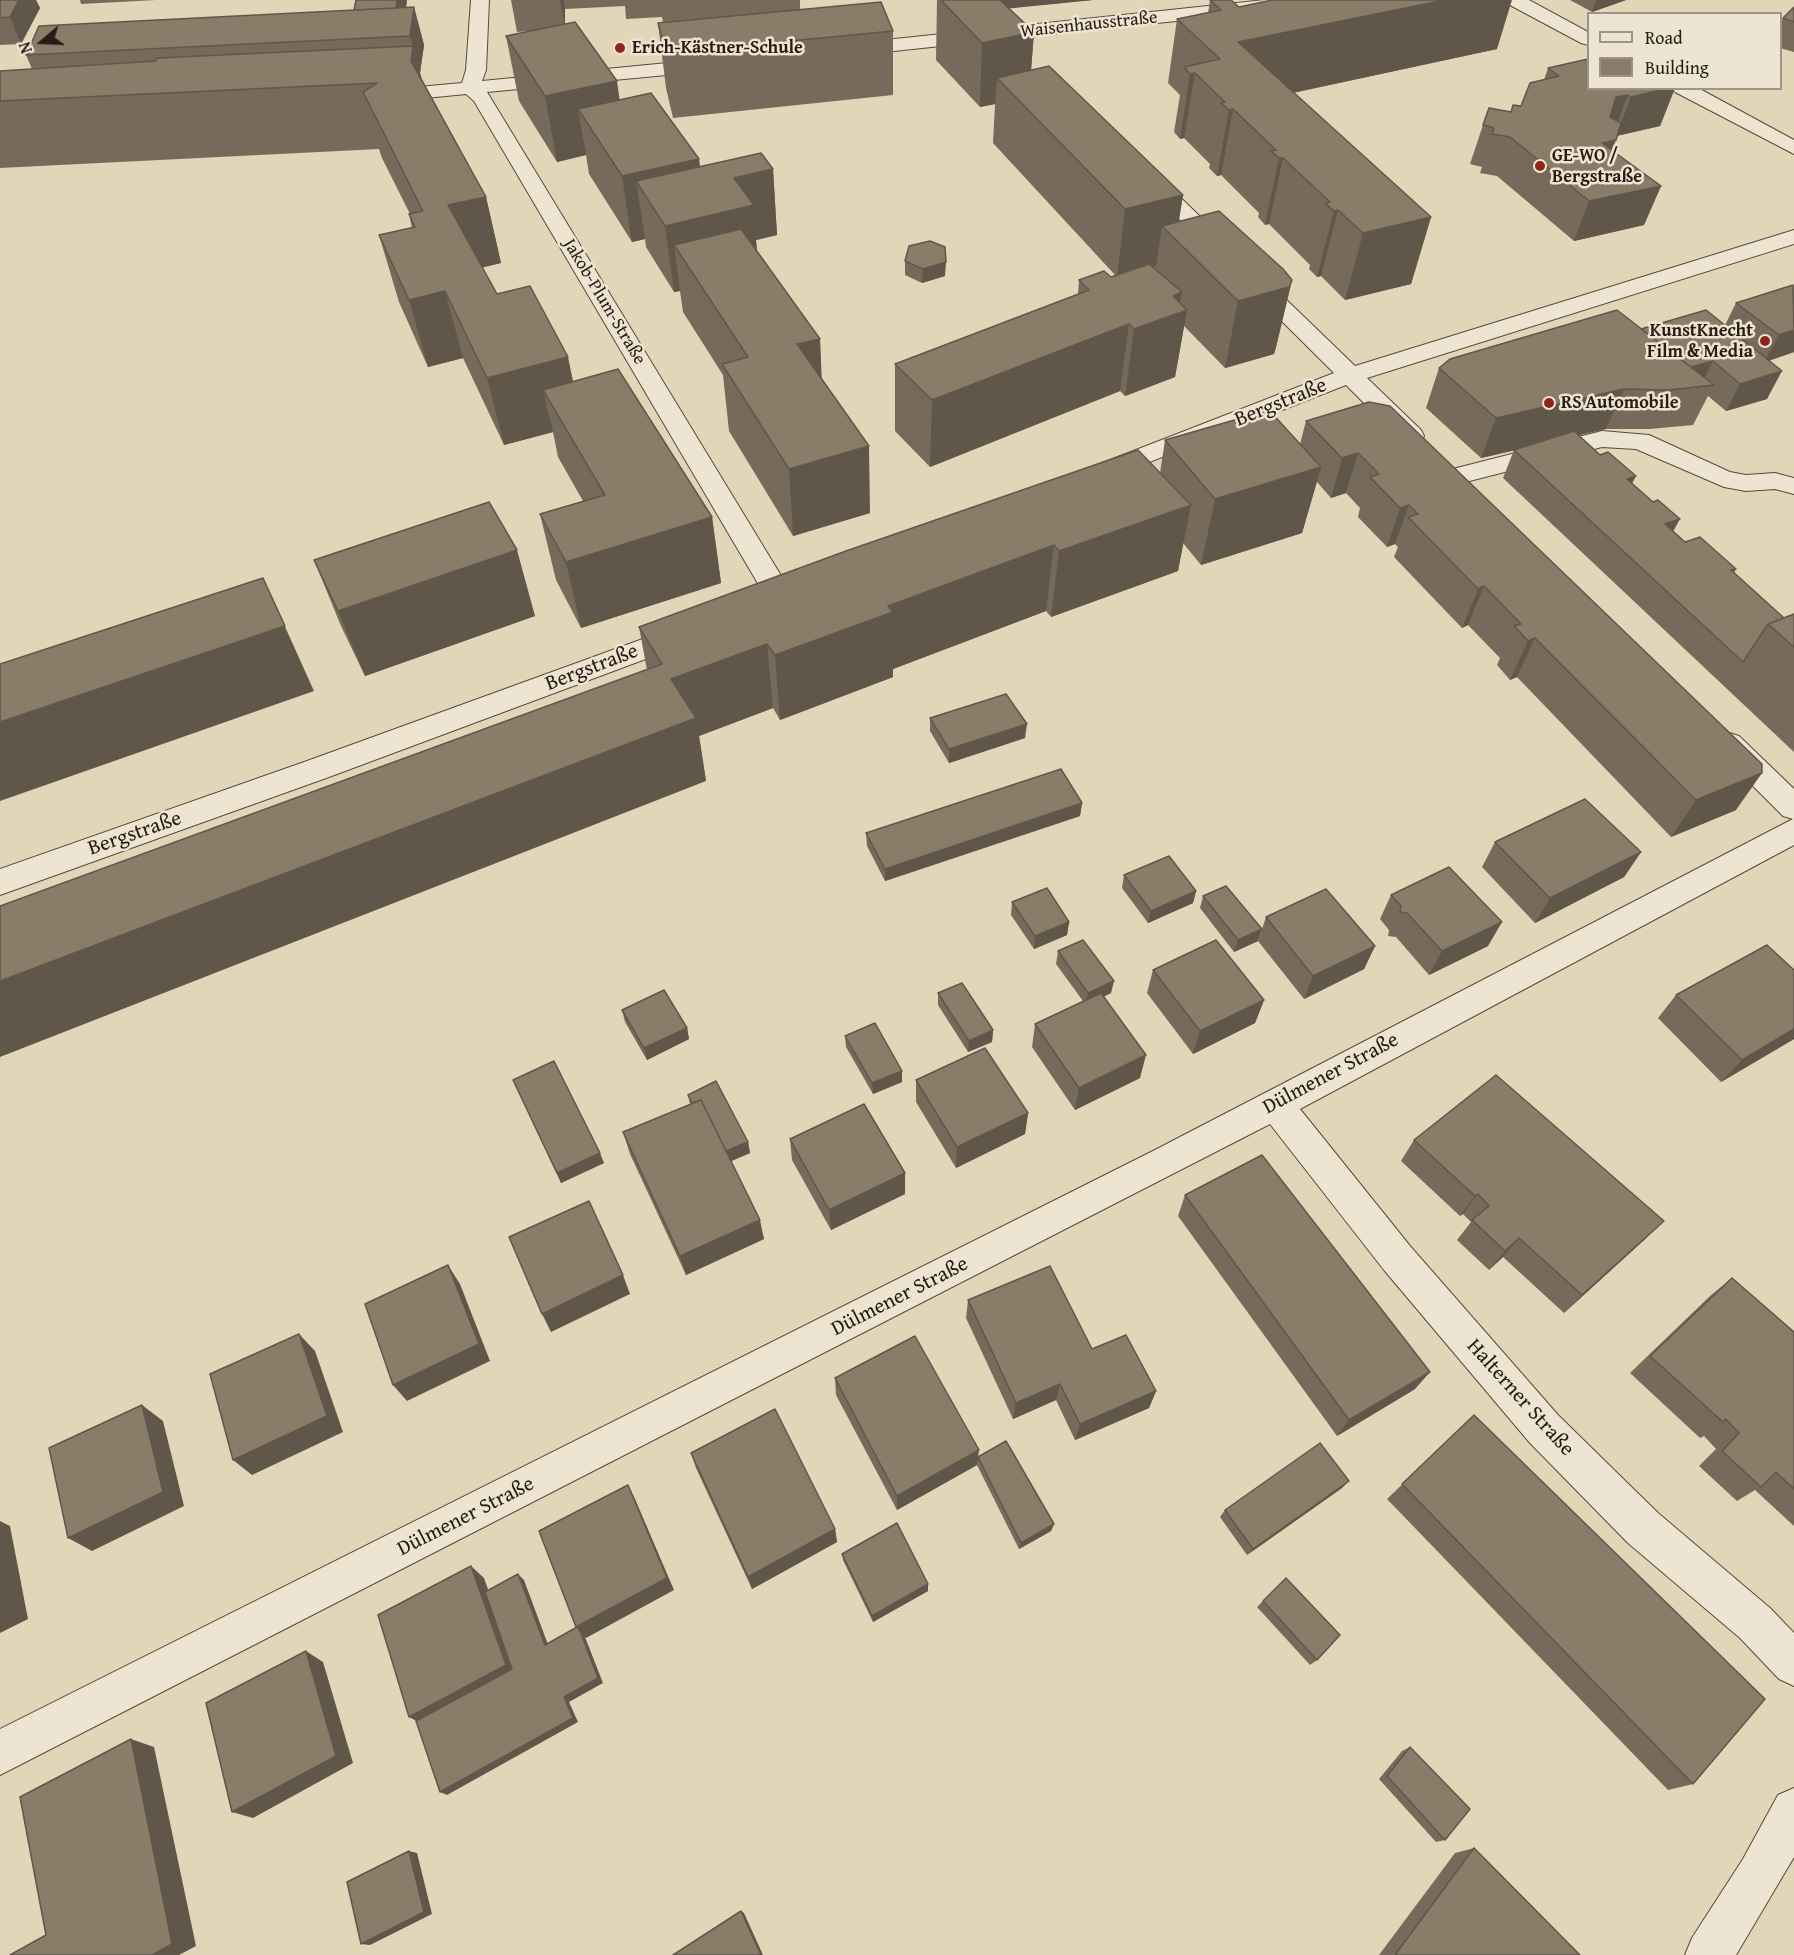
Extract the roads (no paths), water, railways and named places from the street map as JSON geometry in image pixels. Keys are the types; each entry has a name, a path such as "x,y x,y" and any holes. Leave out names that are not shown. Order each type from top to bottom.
{"street":[{"path":"470,87 476,70 480,0"},
{"name":"Waisenhausstraße","path":"824,53 1009,42 1317,0"},
{"path":"1515,0 1587,38"},
{"path":"371,97 470,87 507,86 730,63"},
{"name":"Jakob-Plum-Straße","path":"470,87 482,98 769,601 807,586"},
{"path":"1686,90 1794,148"},
{"path":"1135,165 1448,471 1602,439 1640,441 1724,479 1746,483 1775,481 1794,486"},
{"name":"Bergstraße","path":"1072,484 1351,375 1794,237"},
{"name":"Bergstraße","path":"0,882 328,766 713,622"},
{"path":"1709,725 1794,808"},
{"name":"Dülmener Straße","path":"0,1753 1276,1105 1352,1062 1794,831"},
{"name":"Halterner Straße","path":"1276,1105 1396,1258 1544,1429 1643,1528 1755,1623 1794,1664"},
{"path":"1709,1955 1759,1875 1794,1811"}],"place":[{"name":"Erich-Kästner-Schule","path":"620,48"},
{"name":"GE-WO / Bergstraße","path":"1540,166"},
{"name":"KunstKnecht Film & Media","path":"1765,341"},
{"name":"RS Automobile","path":"1549,403"}]}
